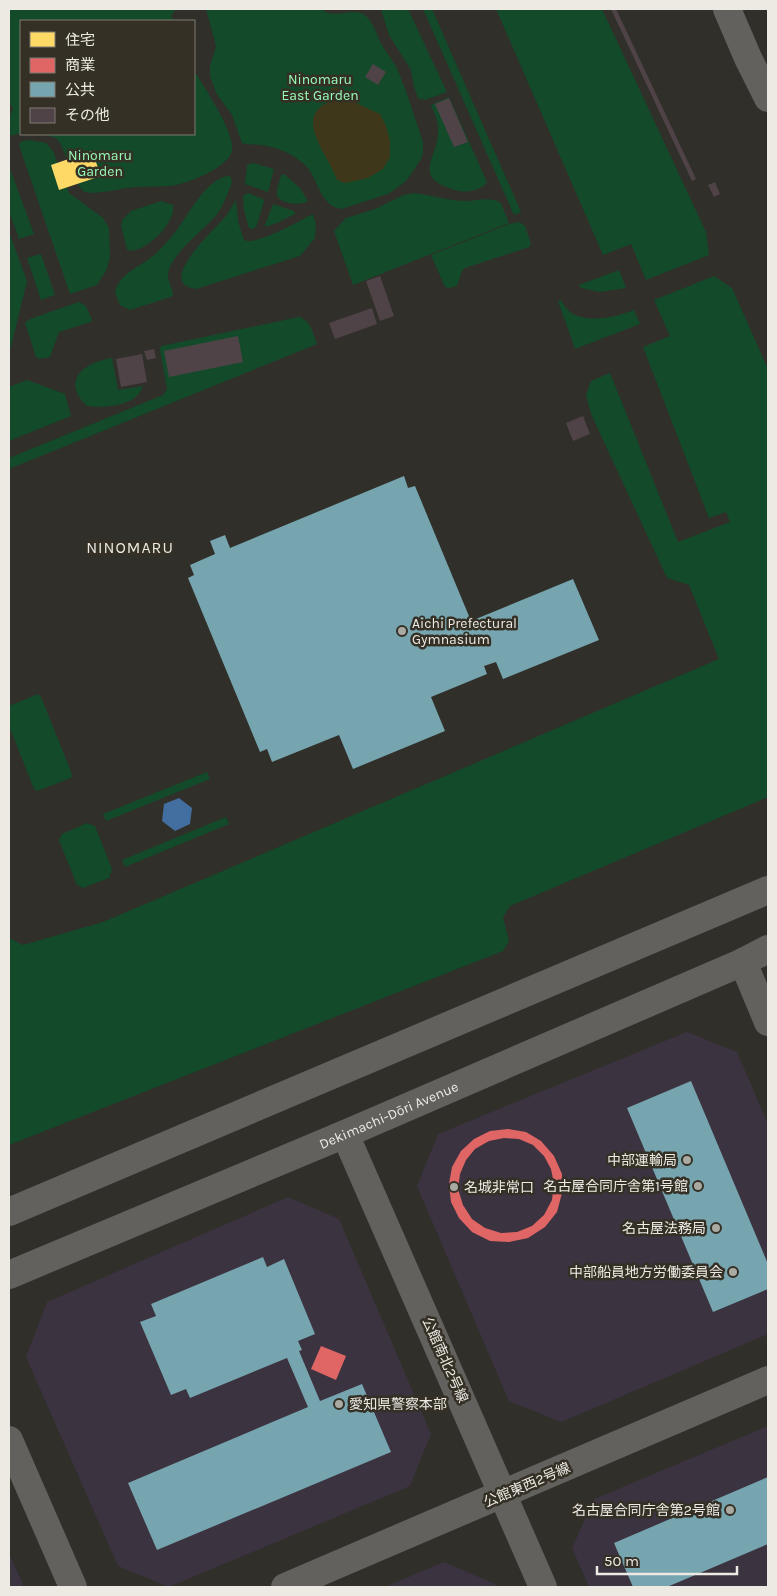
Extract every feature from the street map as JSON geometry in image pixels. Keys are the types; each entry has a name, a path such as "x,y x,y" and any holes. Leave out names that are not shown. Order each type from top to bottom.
{"main road":[{"path":"727,9 768,98"},
{"path":"9,1212 768,890"},
{"name":"Dekimachi-Dōri Avenue","path":"9,1275 346,1134 768,950"},
{"path":"743,962 768,1022"},
{"name":"公館南北2号線","path":"346,1134 544,1587"},
{"name":"公館東西2号線","path":"285,1587 504,1495 768,1380"},
{"path":"9,1440 73,1587"}],"shaded area":[{"path":"687,1032 737,1052 768,1124 768,1334 561,1422 509,1401 417,1186 438,1134"},
{"path":"288,1197 339,1219 431,1434 410,1486 169,1587 118,1566 26,1357 47,1302"},
{"path":"768,1426 768,1587 589,1587 572,1548 594,1499"},
{"path":"9,1553 24,1587 9,1587"},
{"path":"444,1562 495,1584 496,1587 385,1587"}],"green space":[{"path":"9,9 176,9 171,16 173,20 20,20 20,133 11,136 9,122 13,109 9,101"},
{"name":"Ninomaru East Garden","path":"206,9 322,9 332,14 356,12 366,16 397,69 423,142 421,159 407,180 388,194 342,209 328,203 309,170 295,157 273,147 242,143 232,115 216,93 210,76 210,66 216,46"},
{"path":"381,9 408,9 447,92 425,100 418,98 411,70 389,35"},
{"path":"423,9 432,9 521,212 514,215"},
{"path":"496,9 602,9 706,232 709,255 646,280 631,244 603,255"},
{"name":"Ninomaru Garden","path":"195,74 225,124 232,144 232,151 229,158 222,164 186,182 170,186 132,187 89,193 83,191 79,186 56,138 46,135 195,135"},
{"path":"449,97 487,182 482,187 470,191 463,192 444,186 430,174 431,159 437,141 438,128 431,105"},
{"path":"30,140 46,143 53,151 69,193 103,218 109,228 110,256 107,269 97,285 70,294 20,148 19,144 22,141"},
{"path":"253,163 274,169 268,192 245,184 247,165"},
{"path":"9,166 34,234 19,239 9,211"},
{"path":"284,174 300,188 308,201 305,203 291,203 279,198 277,195 278,188 281,175"},
{"path":"230,176 231,185 220,210 181,251 170,268 168,279 173,295 130,310 120,305 115,293 120,281 130,271 161,249 178,229 197,200 213,183 221,178"},
{"path":"248,193 263,199 264,202 256,227 252,229 249,228 244,210 243,196"},
{"path":"415,193 459,201 488,199 497,201 501,203 509,223 353,285 334,231 346,218 375,209 403,195"},
{"path":"236,200 238,221 244,240 250,241 267,236 313,214 316,224 315,238 300,256 196,289 185,285 181,277 184,266 202,242 226,216"},
{"path":"161,201 173,205 173,212 165,228 142,248 127,250 121,225 123,219 131,211"},
{"path":"273,204 294,211 295,214 265,227 265,225"},
{"path":"519,222 525,226 531,244 529,247 465,268 462,271 457,286 445,287 431,255 509,224"},
{"path":"9,232 27,281 9,355"},
{"path":"41,254 55,295 41,300 27,258"},
{"path":"619,270 626,288 600,292 581,288 579,285"},
{"path":"714,276 732,288 768,369 768,797 510,906 503,917 509,941 503,951 9,1145 9,938 23,945 103,922 719,659 689,585 667,578 591,414 586,395 591,381 610,373 678,542 730,522 726,512 709,518 643,347 670,336 654,300"},
{"path":"561,300 574,315 582,317 610,317 634,310 640,324 575,349 558,301"},
{"path":"79,302 86,306 92,320 91,322 59,332 50,357 39,359 36,357 25,323 30,319"},
{"path":"299,317 309,324 317,344 9,469 9,458 163,395 167,389 160,350 161,346"},
{"path":"112,358 118,390 143,386 140,393 119,405 87,406 79,397 76,388 76,380 79,374 93,364"},
{"path":"27,380 65,394 71,416 9,441 9,387"},
{"path":"38,694 41,697 72,774 71,778 37,791 34,789 9,726 9,706"},
{"path":"207,772 210,779 106,821 103,814"},
{"path":"226,817 229,824 125,867 122,860"},
{"path":"87,823 95,826 112,869 109,878 83,888 77,885 59,840 62,834"}],"sand":[{"path":"339,87 358,104 380,114 390,141 390,157 383,169 368,178 345,183 337,180 322,150 314,129 313,119 317,110 327,103 331,88"}],"water":[{"path":"179,798 192,808 190,824 175,831 162,821 164,804"}],"building: 住宅":[{"path":"92,151 101,176 59,190 51,165"}],"building: 商業":[{"name":"名城非常口","path":"508,1129 526,1132 541,1141 554,1156 562,1174 562,1193 557,1212 545,1227 528,1238 509,1242 490,1241 472,1232 459,1218 451,1202 449,1184 452,1167 461,1151 474,1139 490,1131","holes":["504,1138 519,1139 533,1145 544,1156 551,1169 554,1184 552,1200 544,1215 532,1226 517,1232 501,1233 485,1228 472,1219 463,1205 458,1189 460,1174 466,1160 475,1149 489,1141"]},
{"path":"321,1346 346,1356 336,1380 311,1369"}],"building: 公共":[{"name":"Aichi Prefectural Gymnasium","path":"404,476 408,488 415,486 471,621 573,579 599,640 503,679 496,662 484,666 487,674 431,697 445,731 353,769 339,735 272,762 267,749 260,752 188,578 194,575 190,565 215,554 210,541 225,535 230,548"},
{"name":"名古屋合同庁舎第1号館","path":"691,1081 768,1264 768,1289 713,1312 627,1108"},
{"name":"愛知県警察本部","path":"263,1257 267,1267 284,1259 315,1334 298,1341 302,1350 299,1351 320,1401 362,1384 391,1452 157,1550 128,1483 308,1407 287,1358 190,1398 186,1389 171,1395 140,1322 156,1316 151,1304"},
{"name":"名古屋合同庁舎第2号館","path":"768,1477 768,1544 667,1587 633,1587 614,1543"}],"building: その他":[{"path":"611,9 616,9 696,179 692,181"},
{"path":"373,64 386,72 378,85 365,77"},
{"path":"449,98 468,142 454,147 435,104"},
{"path":"715,182 720,194 714,197 708,185"},
{"path":"380,276 394,316 380,321 366,281"},
{"path":"372,308 377,324 335,339 329,323"},
{"path":"238,336 243,362 169,377 164,351"},
{"path":"154,349 156,358 147,360 144,351"},
{"path":"142,354 147,382 121,387 116,359"},
{"path":"583,416 590,434 573,441 566,423"}],"place":[{"name":"Aichi Prefectural Gymnasium","path":"402,631"},
{"name":"中部運輸局","path":"687,1160"},
{"name":"名古屋合同庁舎第1号館","path":"698,1186"},
{"name":"名城非常口","path":"454,1187"},
{"name":"名古屋法務局","path":"716,1228"},
{"name":"中部船員地方労働委員会","path":"733,1272"},
{"name":"愛知県警察本部","path":"339,1404"},
{"name":"名古屋合同庁舎第2号館","path":"730,1510"}],"district":[{"name":"NINOMARU","path":"130,547"}]}
